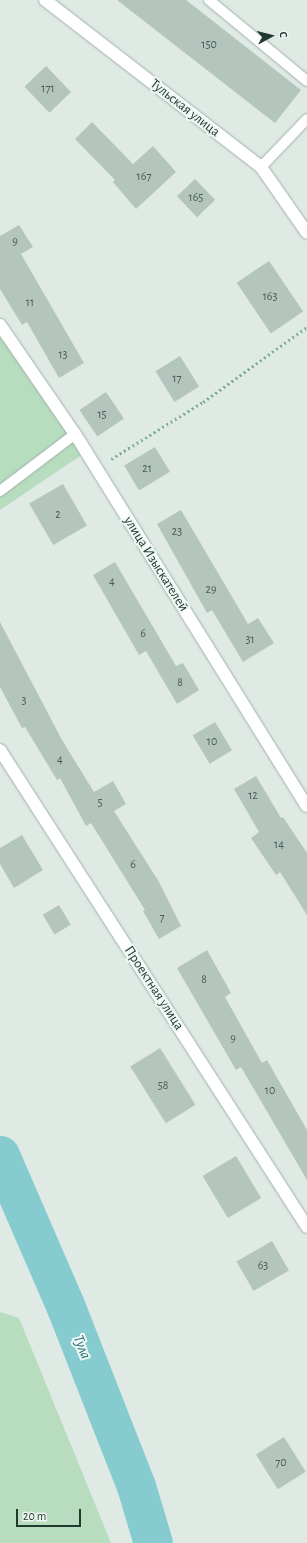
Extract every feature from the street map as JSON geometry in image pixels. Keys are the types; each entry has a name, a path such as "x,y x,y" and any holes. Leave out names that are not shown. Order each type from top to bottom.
{"street":[{"name":"Тульская улица","path":"45,0 261,167 307,233"},
{"name":"улица Изыскателей","path":"0,325 75,434 307,806"},
{"name":"Проектная улица","path":"0,750 307,1226"}],"lane":[{"path":"209,0 307,80"},
{"path":"261,167 307,119"},
{"path":"0,491 75,434"}],"path":[{"path":"86,452 111,459 203,402 307,327"}],"green space":[{"path":"0,332 86,452 0,510"},
{"path":"0,1312 19,1318 111,1543 0,1543"}],"building":[{"path":"117,0 186,0 301,90 275,123"},
{"path":"46,66 71,92 49,113 24,87"},
{"path":"92,122 133,164 153,146 176,172 136,209 113,182 115,180 75,139"},
{"path":"195,179 215,200 197,217 177,196"},
{"path":"19,225 33,247 21,254 84,363 59,378 27,322 22,325 0,289 0,236"},
{"path":"269,261 303,312 271,333 237,283"},
{"path":"180,356 199,387 174,402 155,371"},
{"path":"106,392 124,419 97,436 79,410"},
{"path":"155,447 170,472 139,490 124,466"},
{"path":"63,484 87,526 53,545 29,504"},
{"path":"181,510 248,624 258,618 274,643 243,662 212,610 207,613 157,524"},
{"path":"115,562 176,666 183,663 199,690 177,704 146,651 139,655 93,575"},
{"path":"0,622 62,740 94,792 113,781 126,804 114,811 159,882 181,926 159,939 143,911 145,910 91,823 86,826 60,778 57,780 25,727 22,728 0,687"},
{"path":"215,722 232,750 210,764 193,735"},
{"path":"256,776 281,818 283,817 307,853 307,915 280,872 276,875 251,838 259,832 234,789"},
{"path":"22,835 43,870 14,888 0,864 0,848"},
{"path":"59,905 71,925 55,935 43,915"},
{"path":"207,950 231,993 225,997 262,1063 267,1060 307,1130 307,1180 241,1067 236,1070 177,968"},
{"path":"160,1048 196,1105 166,1123 130,1067"},
{"path":"236,1156 261,1198 228,1218 203,1176"},
{"path":"272,1241 289,1270 253,1291 236,1262"},
{"path":"284,1437 306,1472 278,1489 256,1454"}],"waterway":[{"name":"Тула","path":"0,1155 65,1305 136,1486 153,1543"}]}
